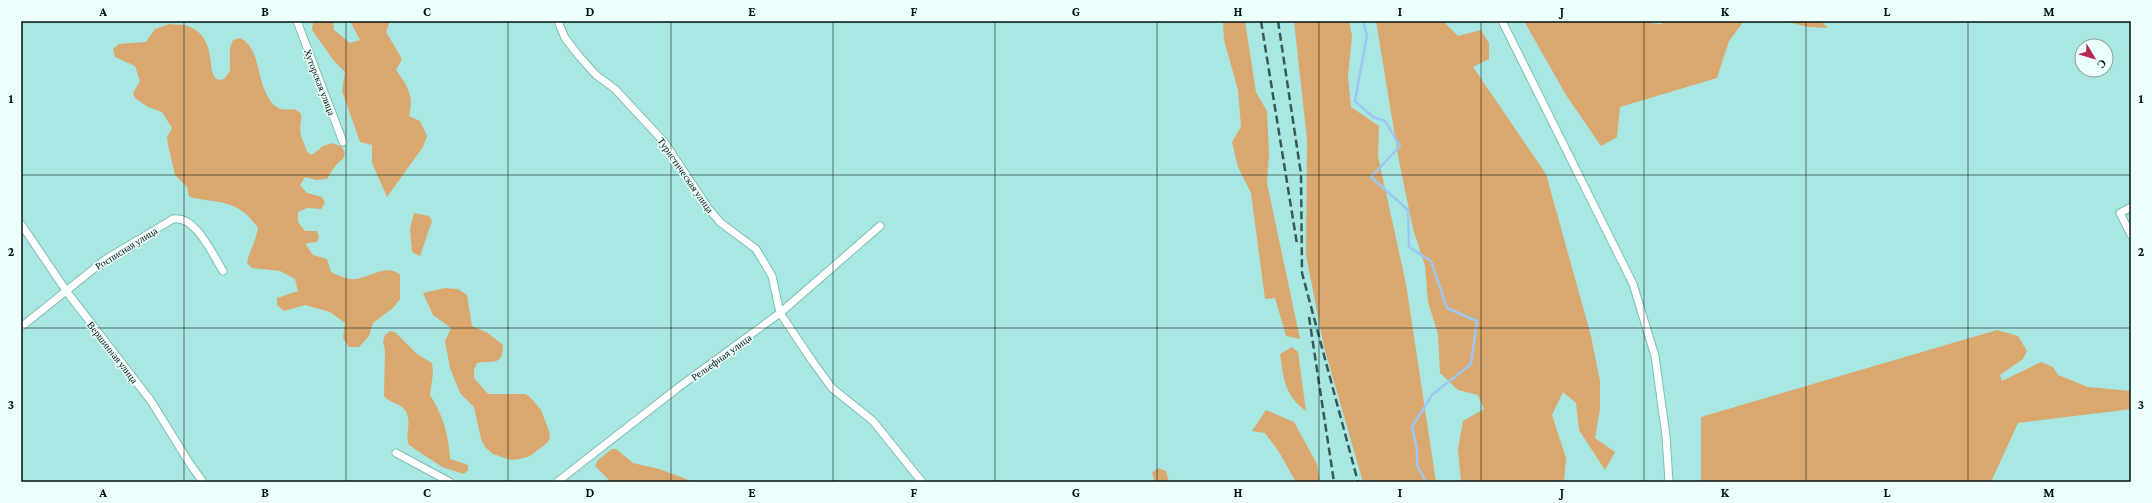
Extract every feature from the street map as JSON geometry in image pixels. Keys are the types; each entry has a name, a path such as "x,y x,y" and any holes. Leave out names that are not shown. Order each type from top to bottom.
{"street":[{"name":"Хуторская улица","path":"296,21 343,142"},
{"name":"Туристическая улица","path":"558,21 565,38 596,76 615,89 665,143 708,208 721,222 756,249 772,276 780,313 832,388 873,421 922,482"},
{"path":"1502,21 1633,284 1655,356 1666,436 1669,482"},
{"path":"2131,208 2120,213 2131,235"},
{"name":"Росписная улица","path":"21,327 67,292 84,276 118,251 173,218 180,217 194,225 223,271"},
{"name":"Вершинная улица","path":"21,224 67,292 151,401 190,464 203,482"},
{"name":"Рельефная улица","path":"557,482 679,387 780,313 880,226"},
{"path":"396,453 450,482"}],"shaded area":[{"path":"313,21 333,21 334,30 350,43 360,40 350,21 390,21 386,32 402,59 396,70 407,86 409,92 411,102 409,116 420,121 427,136 423,147 387,197 372,163 372,145 360,142 342,91 345,72 334,61 312,30"},
{"path":"1223,21 1245,21 1256,92 1267,111 1269,154 1267,183 1300,339 1286,336 1275,298 1265,299 1251,193 1238,167 1232,142 1241,127 1238,90 1224,40"},
{"path":"1294,21 1349,21 1352,36 1348,76 1351,107 1379,126 1378,156 1406,284 1436,482 1363,482 1324,347 1306,255 1307,140"},
{"path":"1376,21 1443,21 1458,36 1481,30 1489,43 1489,59 1473,67 1546,174 1591,336 1600,381 1600,409 1595,438 1615,452 1605,470 1579,430 1576,403 1563,392 1552,415 1566,458 1564,482 1461,482 1458,449 1463,421 1484,409 1478,395 1458,390 1440,373 1438,334 1428,302 1425,266 1413,229 1399,161"},
{"path":"1524,21 1631,21 1660,24 1670,21 1744,21 1729,41 1717,78 1620,107 1617,137 1601,146 1566,95"},
{"path":"1783,21 1821,21 1828,28 1809,27"},
{"path":"169,24 184,25 198,31 208,47 212,70 214,76 218,80 224,79 230,71 230,48 233,40 240,38 246,42 251,48 257,62 263,86 271,101 280,109 293,109 300,113 300,132 307,152 312,155 323,146 333,143 342,147 345,154 344,157 336,165 327,179 316,180 305,177 300,185 307,193 322,197 325,203 321,209 307,208 298,212 298,222 305,231 317,231 319,237 317,242 307,243 306,245 313,255 327,259 331,272 349,279 361,278 384,270 390,270 400,275 400,299 393,308 373,323 369,336 359,347 349,347 343,338 345,323 330,312 305,305 284,311 277,305 277,298 298,291 295,279 280,271 252,268 247,263 258,228 251,219 237,208 230,205 189,196 187,187 175,175 167,137 172,128 162,112 148,107 135,98 133,93 140,81 135,66 115,57 113,49 119,44 146,42 155,29"},
{"path":"414,213 429,216 432,221 420,256 412,252 410,229"},
{"path":"445,288 458,289 467,295 472,326 488,333 503,345 499,360 477,363 474,369 474,378 488,394 525,394 530,397 541,410 550,438 547,443 530,456 511,460 493,454 485,447 481,439 474,407 460,393 450,368 445,341 451,328 433,315 423,293"},
{"path":"1997,330 2018,336 2027,351 2023,359 2000,375 2002,381 2041,362 2053,367 2058,375 2088,387 2131,391 2131,409 2018,423 1991,482 1701,482 1701,417"},
{"path":"390,331 395,332 417,354 432,363 433,373 430,395 435,403 444,426 450,459 468,465 468,470 464,474 442,467 409,445 407,437 408,419 405,410 400,405 384,396 385,351 383,342 385,335"},
{"path":"1292,347 1298,352 1306,411 1293,399 1284,379 1280,354"},
{"path":"1266,410 1294,422 1317,464 1320,482 1296,482 1279,452 1265,433 1252,431"},
{"path":"612,449 616,449 633,463 659,469 694,482 611,482 595,466 598,460"},
{"path":"1158,468 1166,471 1169,482 1155,482 1152,473"}],"waterway":[{"path":"1363,21 1367,35 1355,101 1373,117 1385,121 1400,146 1371,177 1408,210 1409,247 1431,261 1447,308 1477,321 1471,364 1432,395 1412,427 1417,450 1417,465 1426,482"}],"railway":[{"path":"1261,21 1297,244"},
{"path":"1278,21 1301,174 1302,273 1358,482"},
{"path":"1309,317 1334,482"}]}
